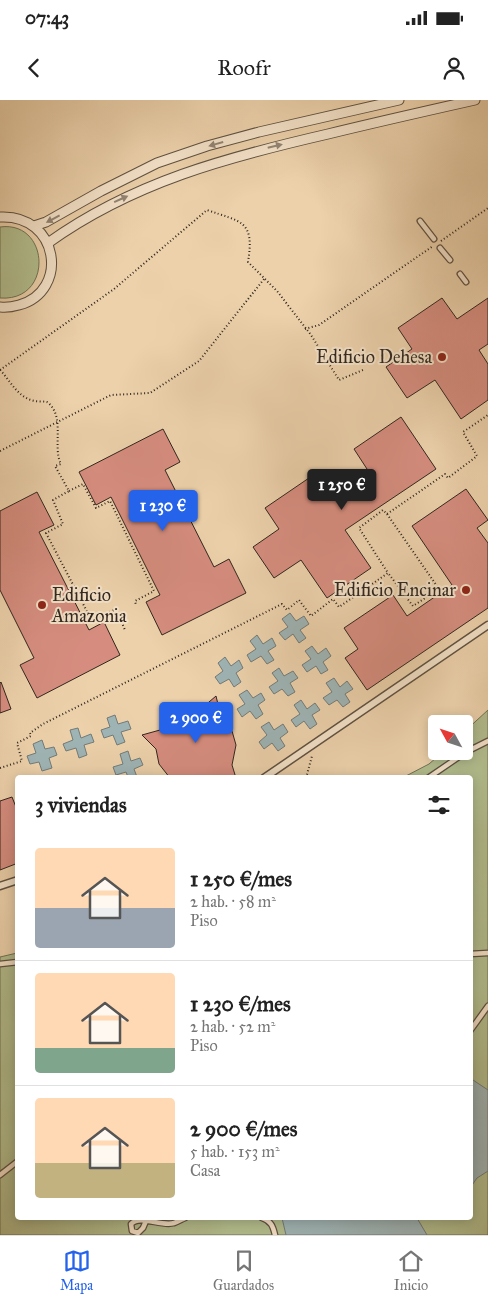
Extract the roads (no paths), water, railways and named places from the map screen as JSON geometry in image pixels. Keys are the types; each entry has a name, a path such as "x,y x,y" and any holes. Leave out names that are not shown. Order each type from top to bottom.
{"street":[{"path":"34,226 46,222 101,191 157,163 207,146 258,132 399,100"},
{"path":"48,243 113,203 166,179 215,162 266,148 475,100"},
{"path":"0,217 12,216 23,220 42,233 48,243 52,266 45,286 29,302 7,308 0,307"},
{"path":"268,775 488,625"},
{"path":"0,886 15,881"}],"lane":[{"path":"420,221 434,239"},
{"path":"440,248 450,260"},
{"path":"460,274 466,282"},
{"path":"432,775 466,752 488,741"},
{"path":"473,954 488,953"},
{"path":"0,964 15,962"},
{"path":"473,1027 488,1006"},
{"path":"0,1175 15,1163"},
{"path":"146,1221 173,1224 181,1220"},
{"path":"267,1220 273,1226 275,1235"}],"place":[{"name":"Edificio Dehesa","path":"442,357"},
{"name":"Edificio Encinar","path":"466,590"},
{"name":"Edificio Amazonia","path":"42,605"}]}
